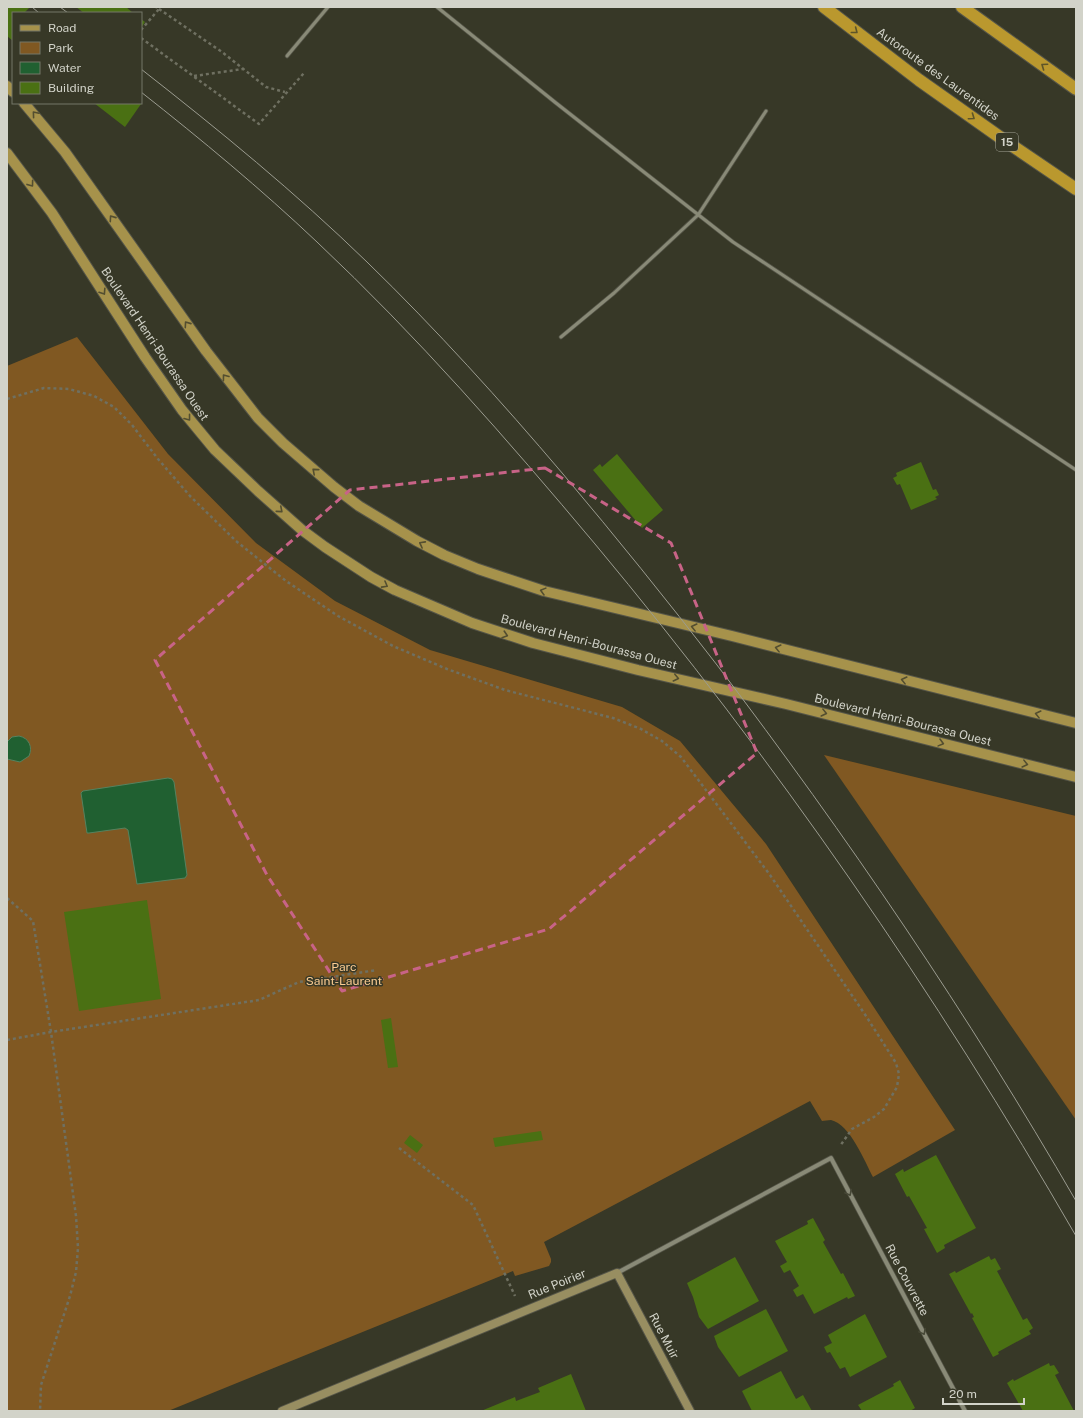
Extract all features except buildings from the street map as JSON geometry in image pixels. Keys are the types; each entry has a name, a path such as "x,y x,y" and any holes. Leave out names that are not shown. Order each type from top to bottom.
{"highway":[{"name":"Autoroute des Laurentides","path":"824,7 919,80 1076,189"},
{"path":"962,7 1076,89"}],"main road":[{"path":"25,104 65,152 206,351 258,418 283,443 334,487 359,506 416,541 444,555 478,569 544,591 732,636 1076,723"},
{"name":"Boulevard Henri-Bourassa Ouest","path":"7,153 52,213 145,357 182,410 211,446 235,470 302,530 325,547 372,577 395,590 466,621 532,643 638,670 793,705 1076,777"}],"street":[{"name":"Rue Poirier","path":"282,1411 616,1273 831,1158"},
{"name":"Rue Couvrette","path":"831,1158 966,1411"},
{"name":"Rue Muir","path":"616,1273 690,1411"}],"lane":[{"path":"287,56 328,7"},
{"path":"437,7 733,242 1076,470"},
{"path":"561,337 614,294 698,215 766,111"}],"path":[{"path":"142,29 158,8 222,52 266,87 285,92"},
{"path":"142,39 259,124 285,92 304,72"},
{"path":"194,76 244,69"},
{"path":"7,400 44,388 69,389 94,396 114,407 132,425 158,459 190,496 236,541 286,581 338,616 393,646 447,669 505,690 613,718 641,729 662,741 681,757 770,875 866,1016 896,1063 900,1074 897,1087 884,1109 874,1117 852,1129 831,1158"},
{"path":"7,898 33,921 51,1032 76,1216 78,1248 76,1272 72,1290 41,1385 40,1411"},
{"path":"7,1040 259,1000 299,982 377,970"},
{"path":"399,1148 473,1204 522,1312"}],"highlighted area":[{"path":"545,468 671,543 757,753 549,929 342,991 267,875 155,660 350,490"}],"green space":[{"name":"Parc Saint-Laurent","path":"77,337 168,454 256,543 335,601 430,650 622,707 680,741 766,844 955,1130 873,1177 851,1136 838,1123 831,1120 822,1121 810,1101 544,1242 551,1259 549,1266 515,1276 513,1271 168,1411 7,1411 7,366"},
{"path":"824,755 1076,816 1076,1120"}],"water":[{"path":"19,736 28,741 31,749 29,756 20,762 7,759 7,742 12,737"},
{"path":"168,778 172,779 174,782 187,875 185,878 137,884 128,830 125,828 87,833 81,793 83,791"}],"tram line":[{"path":"32,7 38,12"},
{"path":"60,7 67,12"},
{"path":"142,70 257,162 313,211 367,262 443,339 492,393 540,447 602,521 717,665 859,860 905,927 993,1062 1076,1201"},
{"path":"142,93 209,147 296,222 390,314 495,427 595,544 662,626 789,794 910,967 1023,1145 1076,1236"}]}
